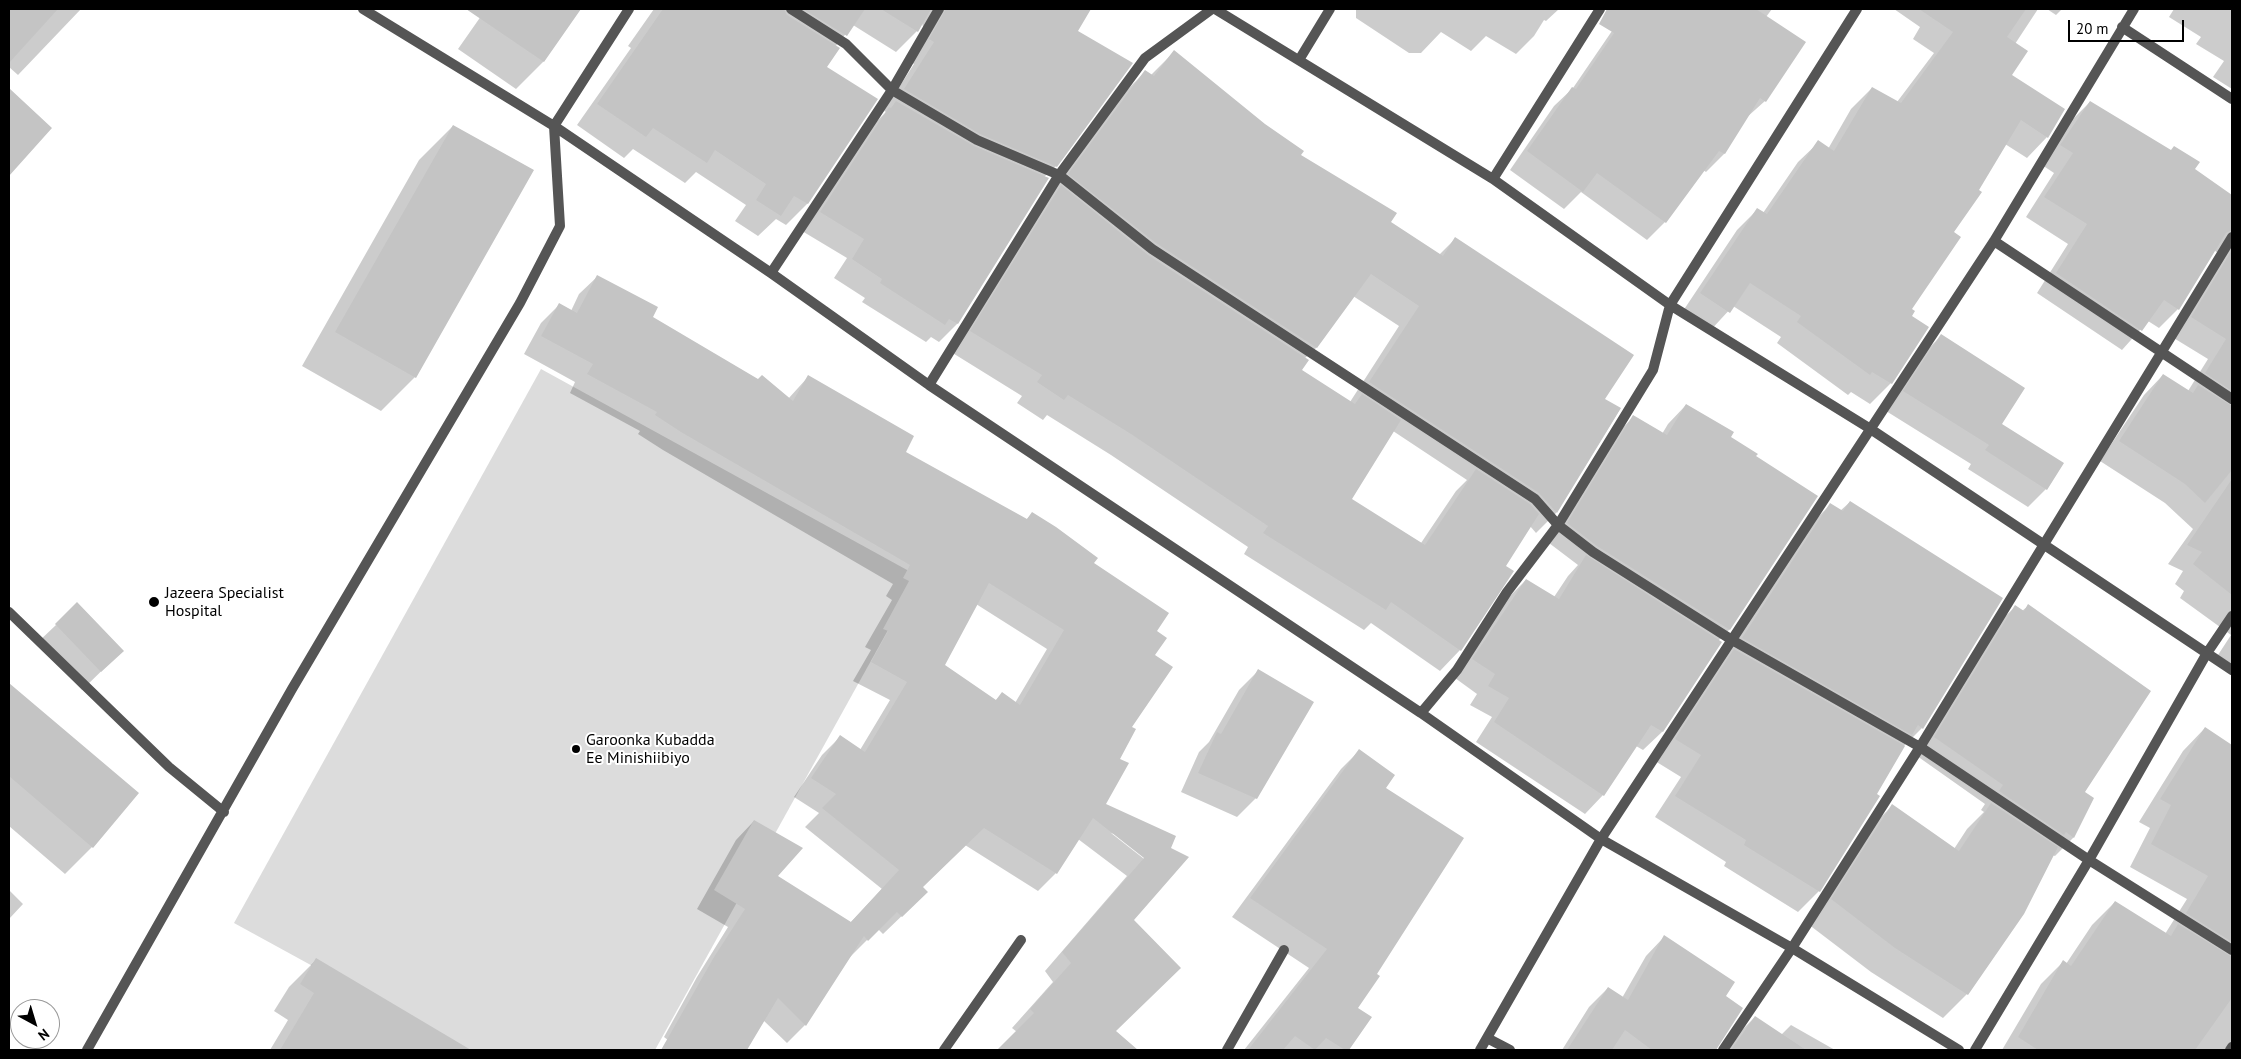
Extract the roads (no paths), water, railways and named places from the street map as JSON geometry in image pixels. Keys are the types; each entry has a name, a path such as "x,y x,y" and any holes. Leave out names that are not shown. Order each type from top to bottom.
{"street":[{"path":"363,9 554,126 771,273 929,385 1421,713 1601,839 1792,948 1959,1050"},
{"path":"88,1050 297,681 520,302 560,226 554,126 630,9"},
{"path":"791,9 846,44 892,90 977,140 1059,176 1152,249 1536,499 1558,525 1593,552 1732,640 1920,747 2089,860 2232,950"},
{"path":"771,273 892,90 938,9"},
{"path":"929,385 1059,176 1144,58 1213,9 1493,179 1670,305 1869,428 2232,670"},
{"path":"1298,60 1330,9"},
{"path":"1493,179 1600,9"},
{"path":"1421,713 1457,670 1507,592 1558,525 1653,370 1670,305 1857,9"},
{"path":"1480,1050 1601,839 1994,240 2134,9"},
{"path":"2122,27 2232,99"},
{"path":"1723,1050 1792,948 1920,747 2232,237"},
{"path":"1994,240 2232,399"},
{"path":"9,612 169,766 224,812"},
{"path":"1975,1050 2089,860 2207,654 2232,616"},
{"path":"944,1050 1021,940"},
{"path":"1227,1050 1284,950"},
{"path":"1487,1038 1510,1050"}],"place":[{"name":"Jazeera Specialist Hospital","path":"154,602"},
{"name":"Garoonka Kubadda Ee Minishiibiyo","path":"576,749"}]}
